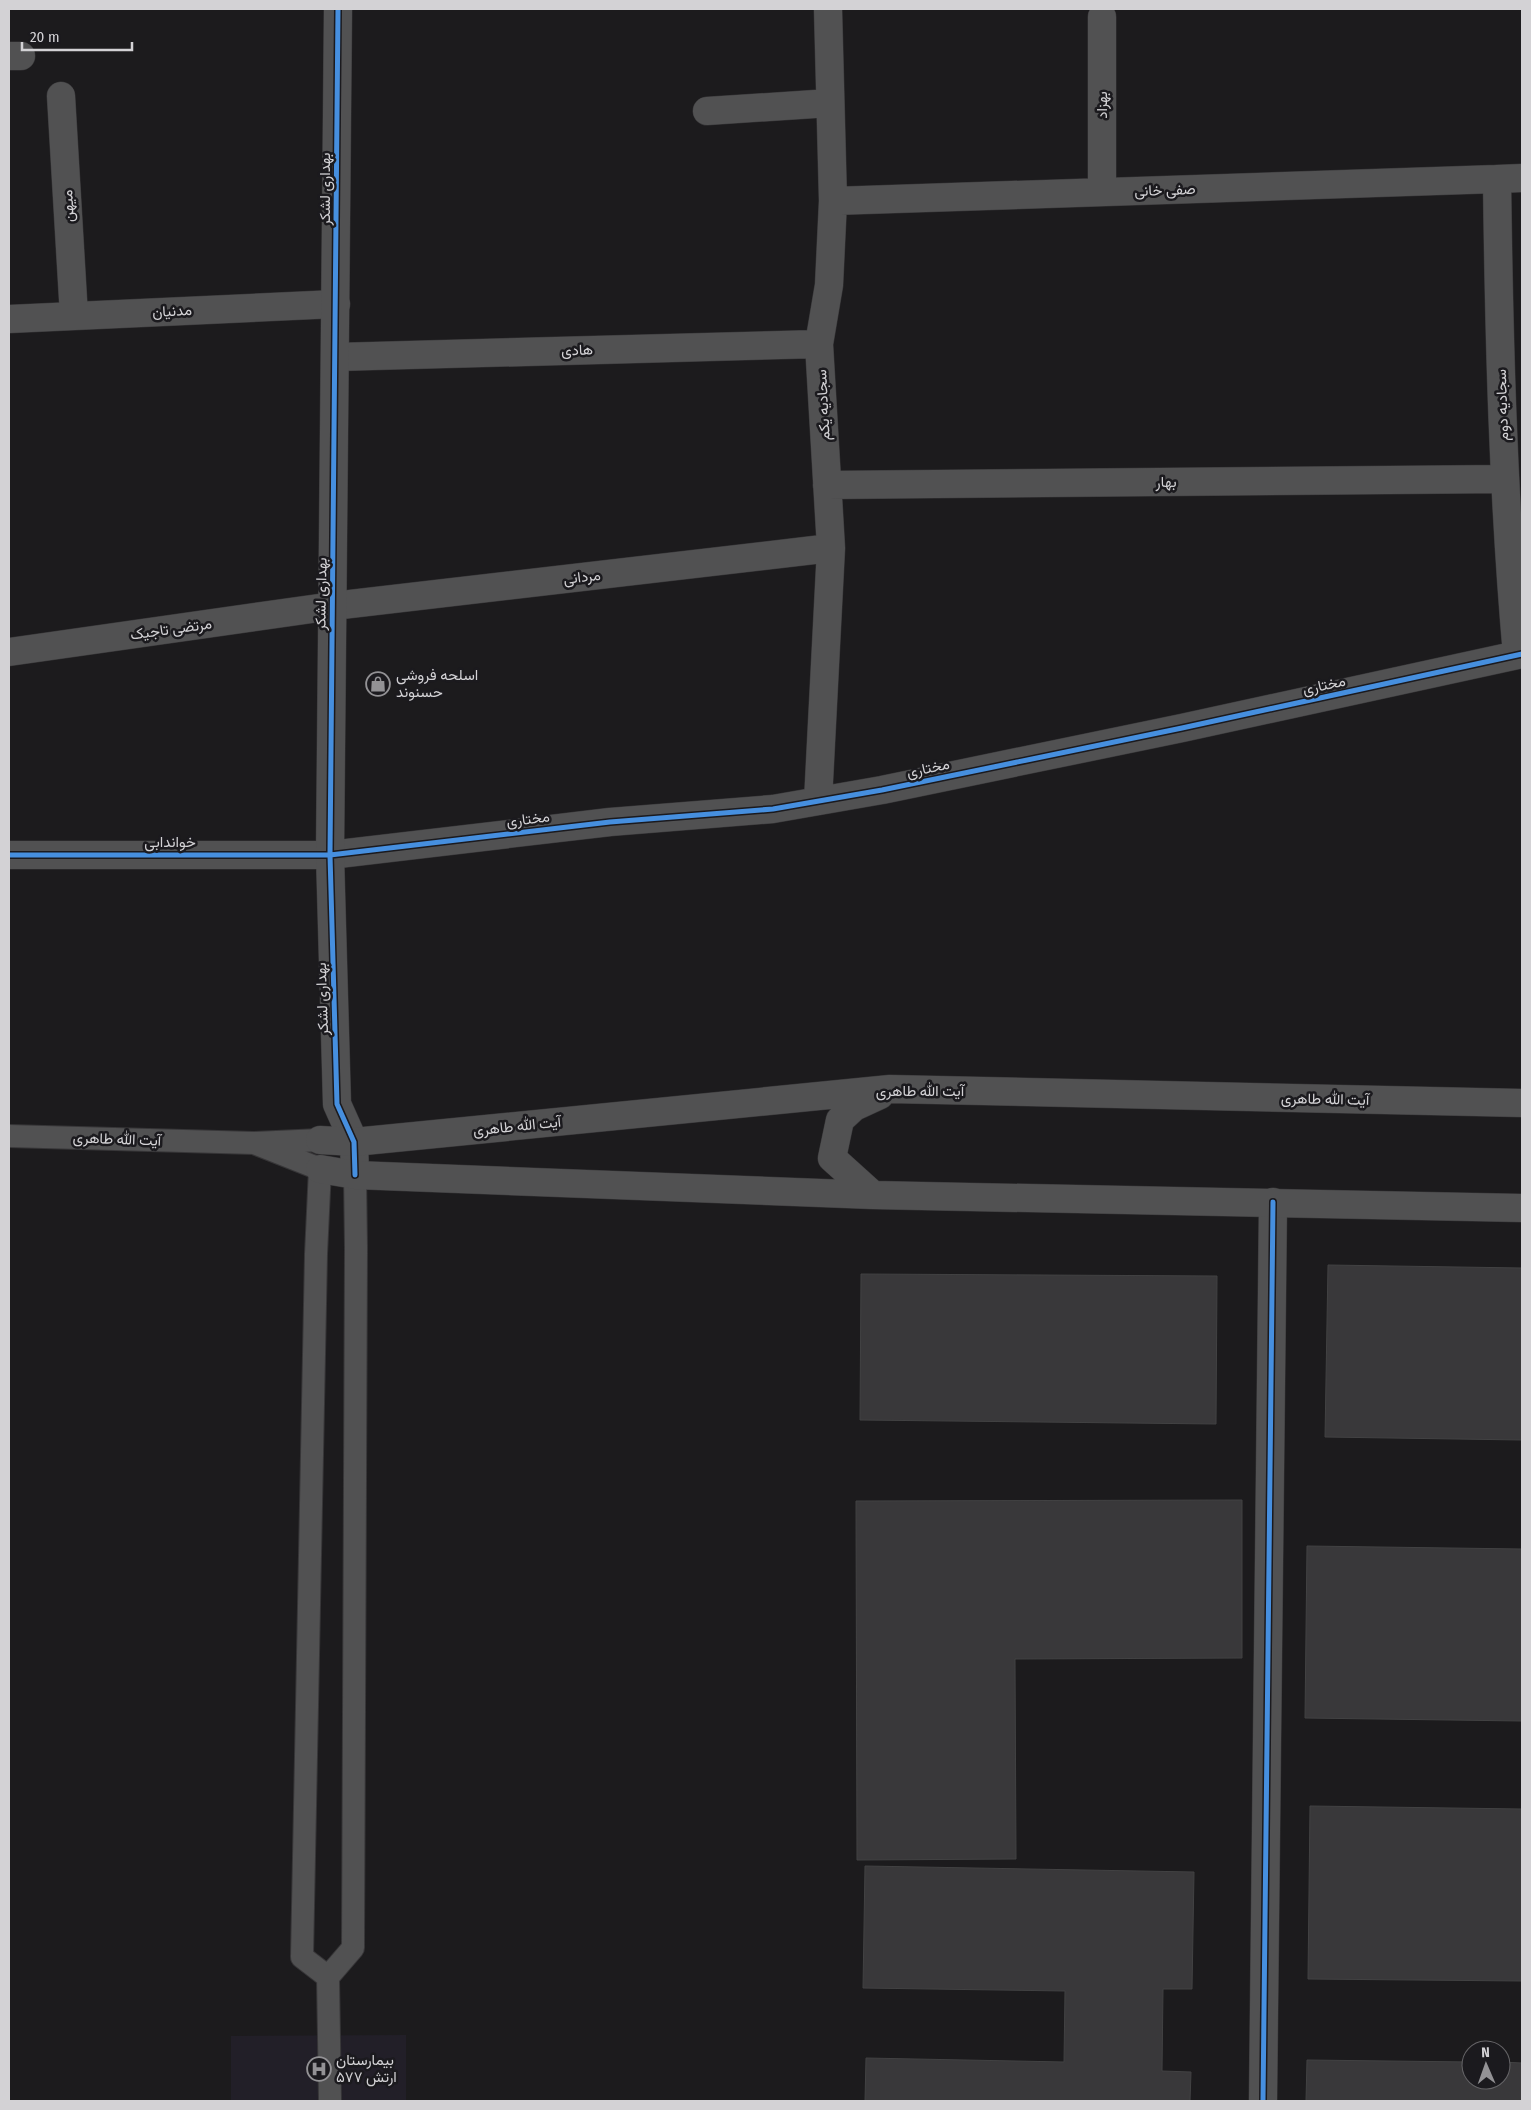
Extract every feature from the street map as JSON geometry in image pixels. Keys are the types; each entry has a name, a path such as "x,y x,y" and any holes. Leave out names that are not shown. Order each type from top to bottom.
{"street":[{"name":"بهداری لشکر","path":"338,9 330,855 337,1104 354,1142 354,1175"},
{"name":"سجادیه یکم","path":"818,801 831,548 819,344 829,285 832,201 828,9"},
{"name":"بهزاد","path":"1102,17 1102,192"},
{"name":"میهن","path":"61,96 74,316"},
{"path":"707,111 830,103"},
{"name":"صفی خانی","path":"832,201 1510,179"},
{"name":"سجادیه دوم","path":"1510,179 1498,301 1509,566 1520,655"},
{"name":"مدنیان","path":"9,319 336,304"},
{"name":"هادی","path":"336,357 819,344"},
{"name":"بهار","path":"827,485 1506,479"},
{"name":"مردانی","path":"333,606 831,548"},
{"name":"مرتضی تاجیک","path":"9,652 333,606"},
{"name":"مختاری","path":"330,855 610,822 773,809 882,790 1520,655"},
{"name":"خواندابی","path":"9,855 330,855"},
{"path":"874,1195 832,1158 840,1120 854,1107 890,1090"},
{"name":"آیت الله طاهری","path":"320,1140 354,1142 890,1090 1522,1103"},
{"name":"بهداری لشکر","path":"320,1169 320,1140 337,1104"},
{"path":"320,1169 354,1175 874,1195 1522,1208"},
{"path":"1263,2101 1273,1202"}],"lane":[{"name":"آیت الله طاهری","path":"9,1136 254,1143 320,1140"},
{"path":"254,1143 320,1169 316,1264 302,1957 328,1977"},
{"path":"330,2101 328,1977 353,1948 356,1248 354,1175"}],"shaded area":[{"name":"بیمارستان ۵۷۷ ارتش","path":"406,2035 406,2101 231,2101 231,2036"}],"building":[{"path":"1328,1265 1522,1268 1522,1440 1325,1437"},
{"path":"861,1274 1217,1276 1216,1424 860,1420"},
{"path":"1242,1500 1242,1658 1015,1659 1016,1859 857,1860 856,1501"},
{"path":"1307,1546 1522,1549 1522,1721 1305,1718"},
{"path":"1310,1806 1522,1809 1522,1981 1308,1979"},
{"path":"865,1866 1194,1872 1192,1989 1163,1989 1162,2071 1191,2072 1190,2101 865,2101 866,2058 1064,2062 1065,1991 863,1988"},
{"path":"1307,2060 1461,2062 1461,2090 1511,2090 1511,2062 1522,2063 1522,2101 1306,2101"}],"cycle path":[{"path":"338,9 330,855 337,1104 354,1142 355,1175"},
{"path":"9,855 330,855 610,822 773,809 882,790 1182,728 1522,654"},
{"path":"1263,2101 1273,1202"}],"place":[{"name":"اسلحه فروشی حسنوند","path":"378,684"},
{"name":"بیمارستان ۵۷۷ ارتش","path":"319,2069"}]}
